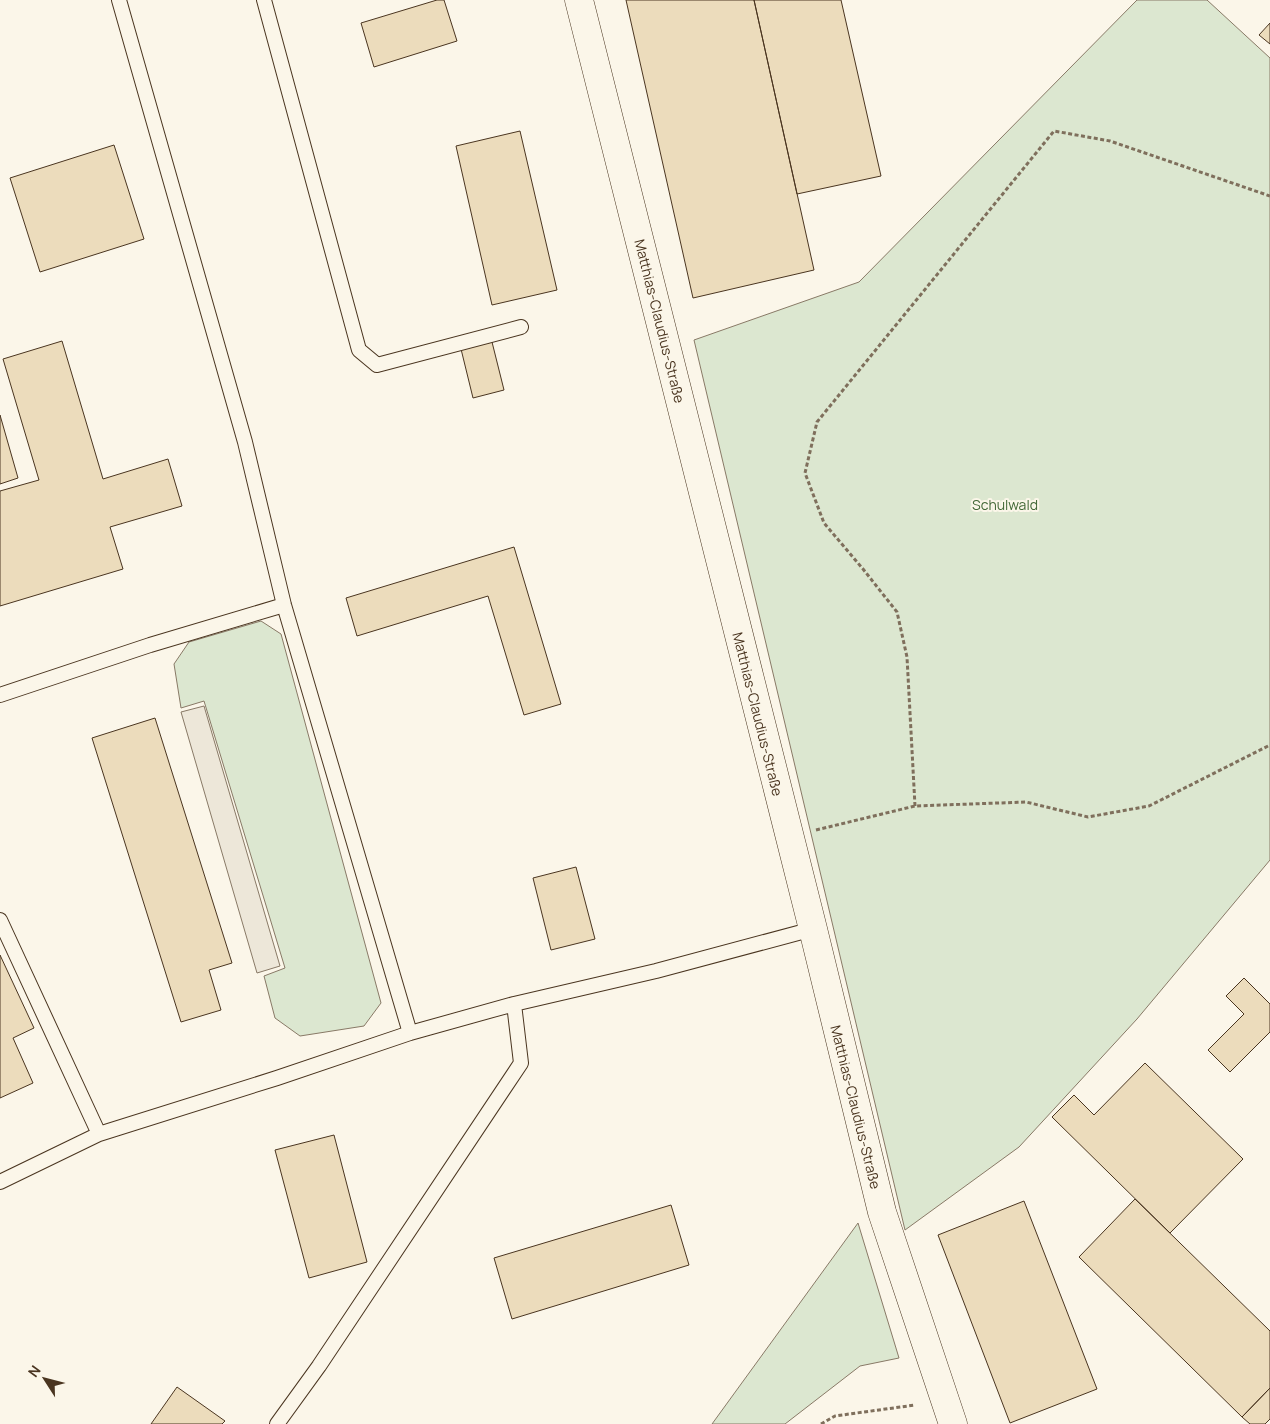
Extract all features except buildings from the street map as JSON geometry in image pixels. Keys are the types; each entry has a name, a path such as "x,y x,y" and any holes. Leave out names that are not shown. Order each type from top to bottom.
{"street":[{"name":"Matthias-Claudius-Straße","path":"579,0 813,929 882,1212 949,1412"}],"lane":[{"path":"119,0 245,442 284,604 410,1033"},
{"path":"264,0 359,350 378,365 521,327"},
{"path":"0,695 150,645 284,604"},
{"path":"0,920 99,1134"},
{"path":"0,1182 99,1134 277,1078 410,1033 514,1004 656,971 813,929"},
{"path":"277,1424 319,1366 521,1063 514,1004"}],"path":[{"path":"915,806 907,657 897,612 863,568 824,523 805,473 817,422 1054,131 1110,141 1270,196"},
{"path":"789,836 915,806 1026,802 1088,817 1149,806 1270,745"},
{"path":"821,1424 835,1416 949,1412"}],"green space":[{"name":"Schulwald","path":"1137,0 1207,0 1270,58 1270,860 1137,1019 1019,1147 905,1230 694,340 859,282"},
{"path":"261,621 281,634 381,1003 364,1026 300,1036 275,1018 264,976 285,968 204,701 181,708 174,664 189,642"},
{"path":"858,1223 899,1358 860,1366 785,1424 712,1424"}],"shaded area":[{"path":"204,706 280,966 257,973 181,712"}]}
